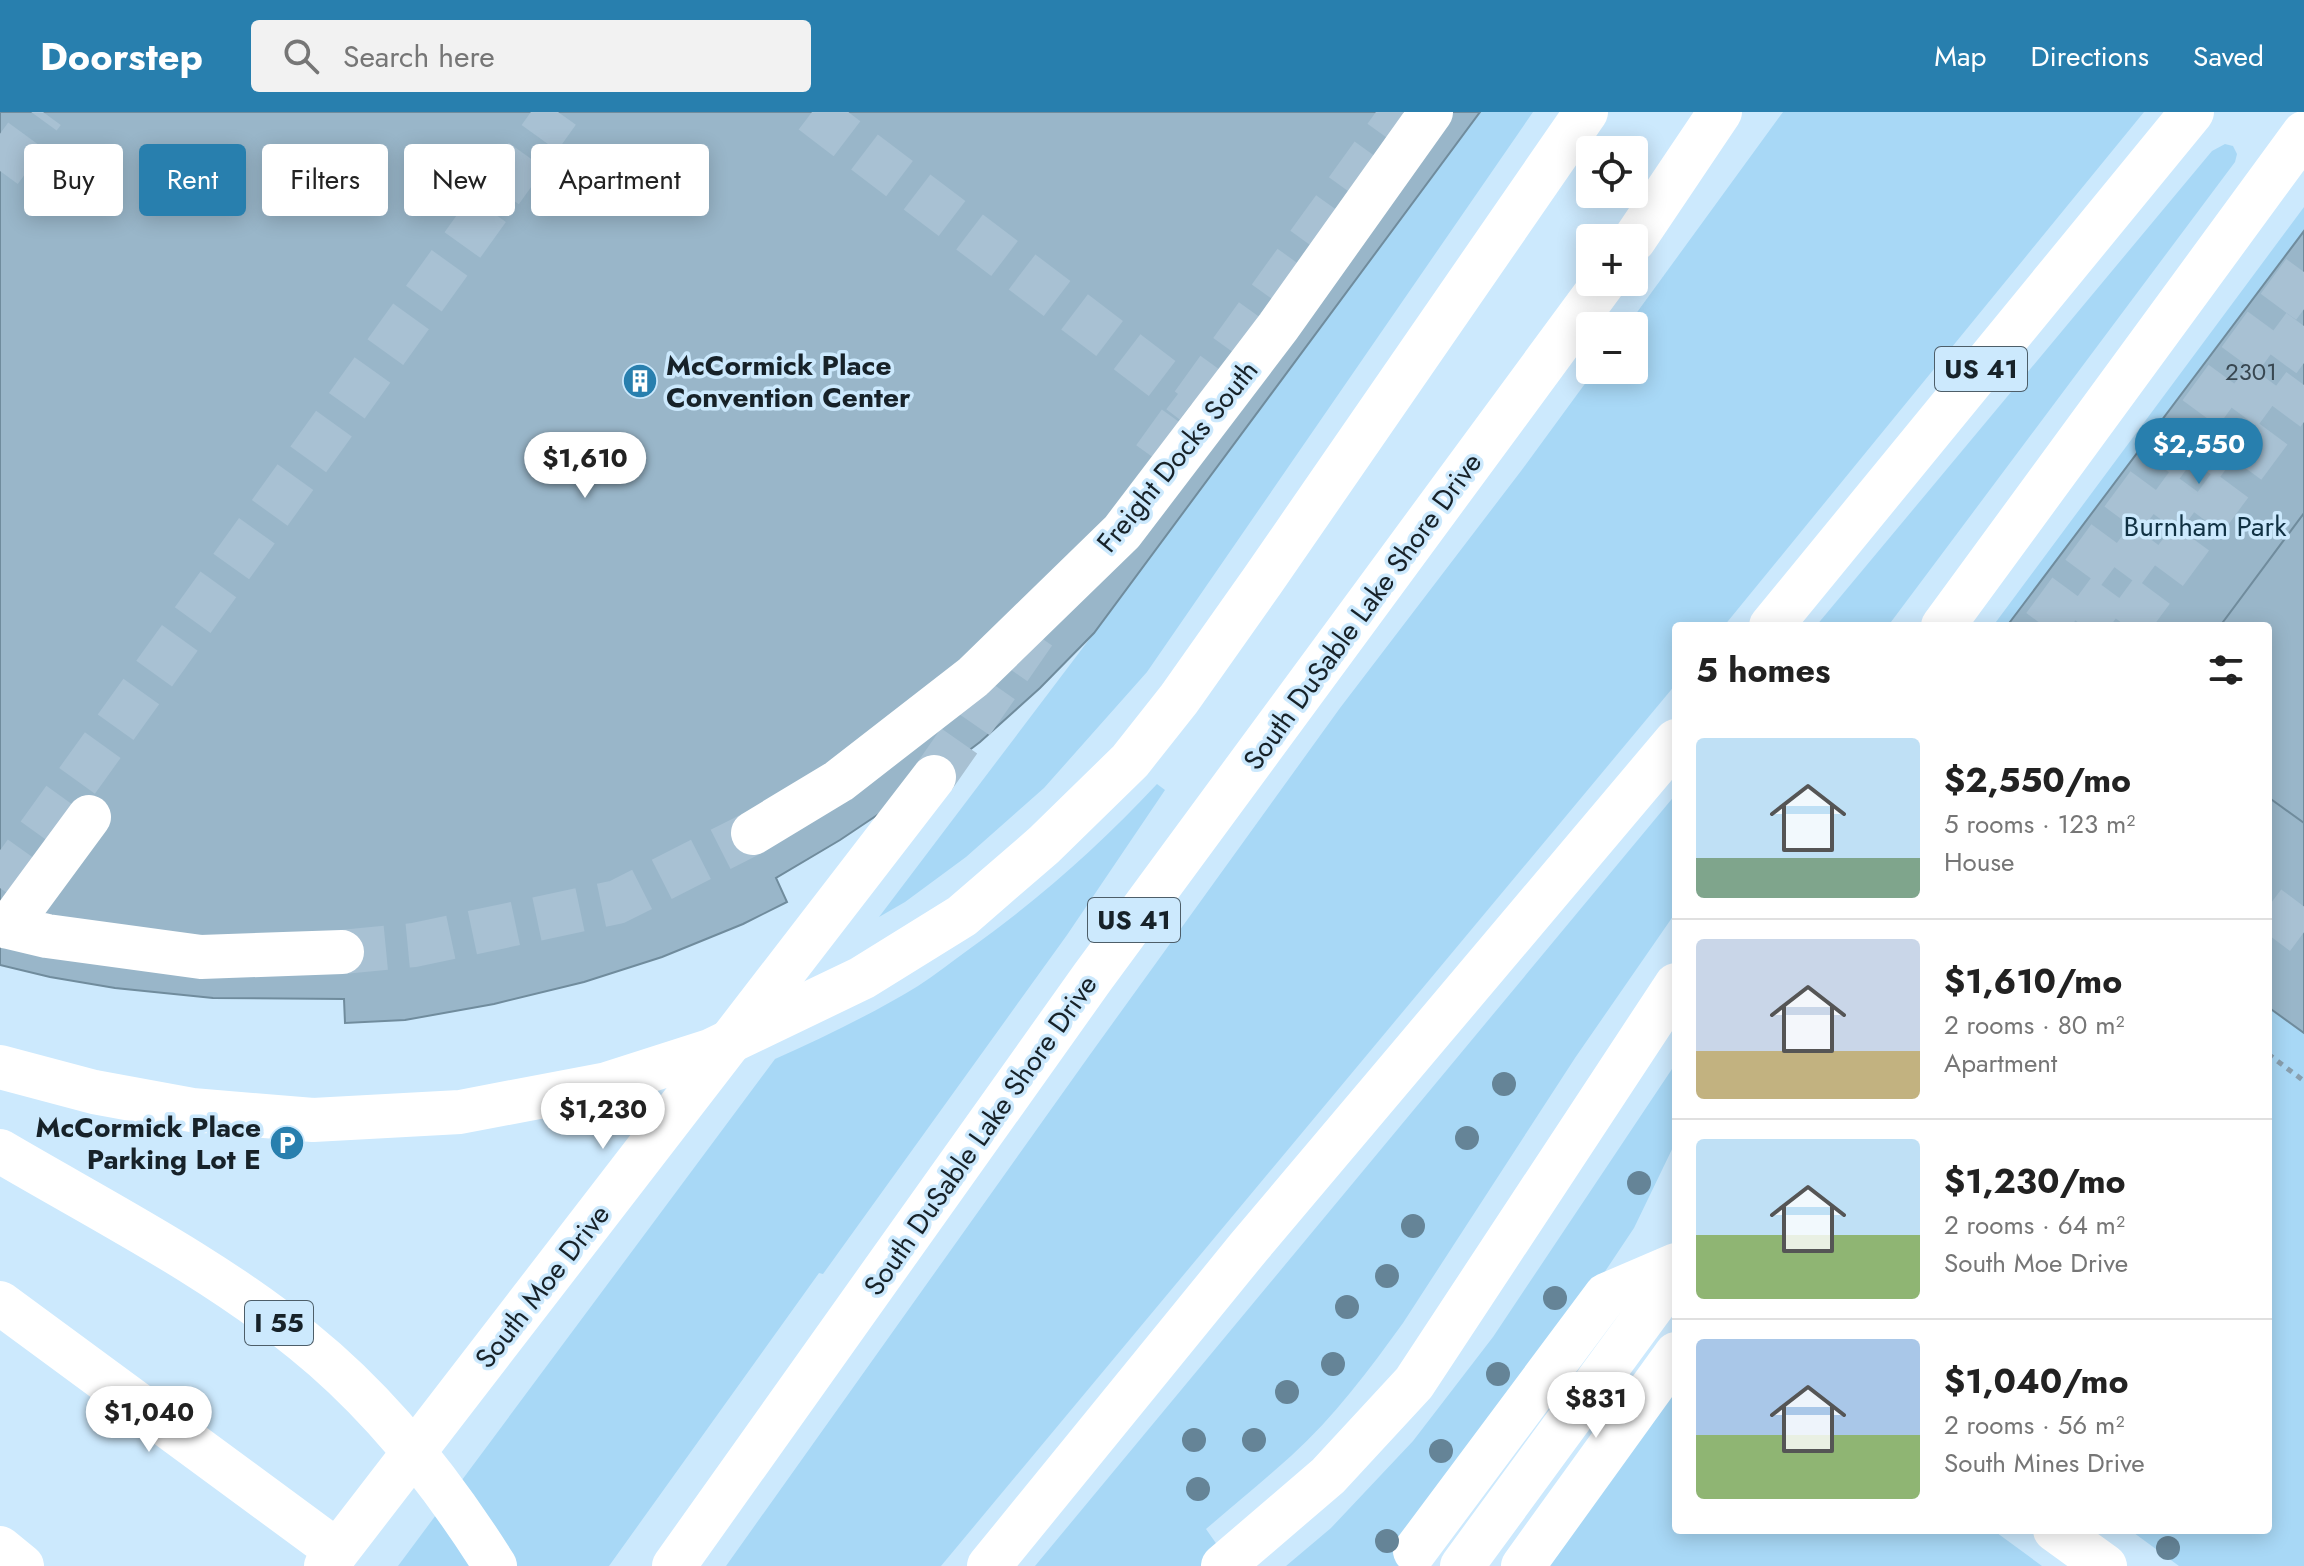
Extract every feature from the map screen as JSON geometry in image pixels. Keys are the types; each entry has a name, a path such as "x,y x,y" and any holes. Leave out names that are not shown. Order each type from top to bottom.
{"main road":[{"name":"Freight Docks South","path":"753,833 839,781 973,677 1122,532 1278,327 1431,112"},
{"path":"0,1067 94,1092 192,1110 313,1120 460,1112 607,1084 710,1051 862,978 962,916 1044,845 1130,761 1179,699 1246,604 1586,112"},
{"path":"1645,224 1720,112"},
{"name":"US 41","path":"1774,622 2192,112"},
{"path":"1946,622 2304,133"},
{"name":"South DuSable Lake Shore Drive","path":"674,1566 1092,978 1594,296"},
{"path":"989,1566 1248,1248 1672,746"},
{"name":"South Moe Drive","path":"332,1559 934,777"},
{"path":"89,817 4,926 47,936 201,957 342,952"},
{"path":"1226,1564 1328,1476 1414,1383 1672,991"},
{"name":"I 55","path":"0,1151 191,1263 304,1342 361,1395 425,1465 469,1524 495,1566"},
{"path":"1415,1551 1606,1295 1672,1267"},
{"path":"1462,1566 1672,1279"},
{"path":"0,1303 332,1559"},
{"path":"1523,1566 1672,1360"},
{"path":"2061,1534 2105,1566"},
{"path":"0,1548 22,1566"}],"path":[{"path":"2272,1057 2304,1081"}],"green space":[{"path":"1480,112 1533,112 1147,672 1044,788 966,857 905,902 879,917 1094,633"},
{"path":"1783,112 2144,112 1727,622 1672,622 1672,689 941,1566 726,1566 1340,708 1585,384 1648,384 1648,312 1637,312"},
{"path":"2225,144 2233,146 2237,154 2235,162 1891,622 1819,622 2212,151"},
{"name":"Burnham Park","path":"2304,207 2304,1566 2179,1566 2135,1534 2272,1534 2272,622 1996,622"},
{"path":"1157,784 1165,790 1067,935 609,1566 398,1566 775,1059 865,1016 931,977 1043,892 1090,851"},
{"path":"1672,799 1672,918 1575,1058 1403,1323 1377,1358 1307,1441 1206,1529 1232,1566 1035,1566"},
{"path":"1672,1069 1672,1149 1634,1228 1424,1566 1286,1566 1331,1528 1413,1441 1493,1337"},
{"path":"1672,1387 1672,1534 1998,1534 2042,1566 1541,1566"}],"building":[{"name":"McCormick Place Convention Center","path":"0,112 1480,112 1094,633 1040,688 980,742 840,840 776,878 787,902 743,924 662,957 584,982 494,1004 405,1020 345,1023 344,999 213,998 115,988 0,965"},
{"name":"McCormick Place Convention Center","path":"0,112 1480,112 1094,633 1040,688 980,742 840,840 776,878 787,902 743,924 662,957 584,982 494,1004 405,1020 345,1023 344,999 213,998 115,988 0,965"},
{"path":"2304,231 2304,513 2223,622 2010,622"},
{"name":"Burnham Park","path":"2304,231 2304,1033 2272,1010 2272,622 2010,622"},
{"path":"2272,800 2304,823 2304,1033 2272,1010"}],"tunnel":[{"path":"0,171 43,112"},
{"path":"0,888 558,112"},
{"path":"812,112 1193,402"},
{"path":"1154,458 1403,112"},
{"path":"2047,622 2304,272"},
{"path":"2086,622 2304,326"},
{"path":"2129,622 2304,385"},
{"path":"934,777 1034,633"},
{"path":"342,952 414,945 617,902 753,833"},
{"path":"2272,910 2304,934"}],"place":[{"name":"McCormick Place Convention Center","path":"640,381"},
{"name":"McCormick Place Parking Lot E","path":"287,1143"}]}
